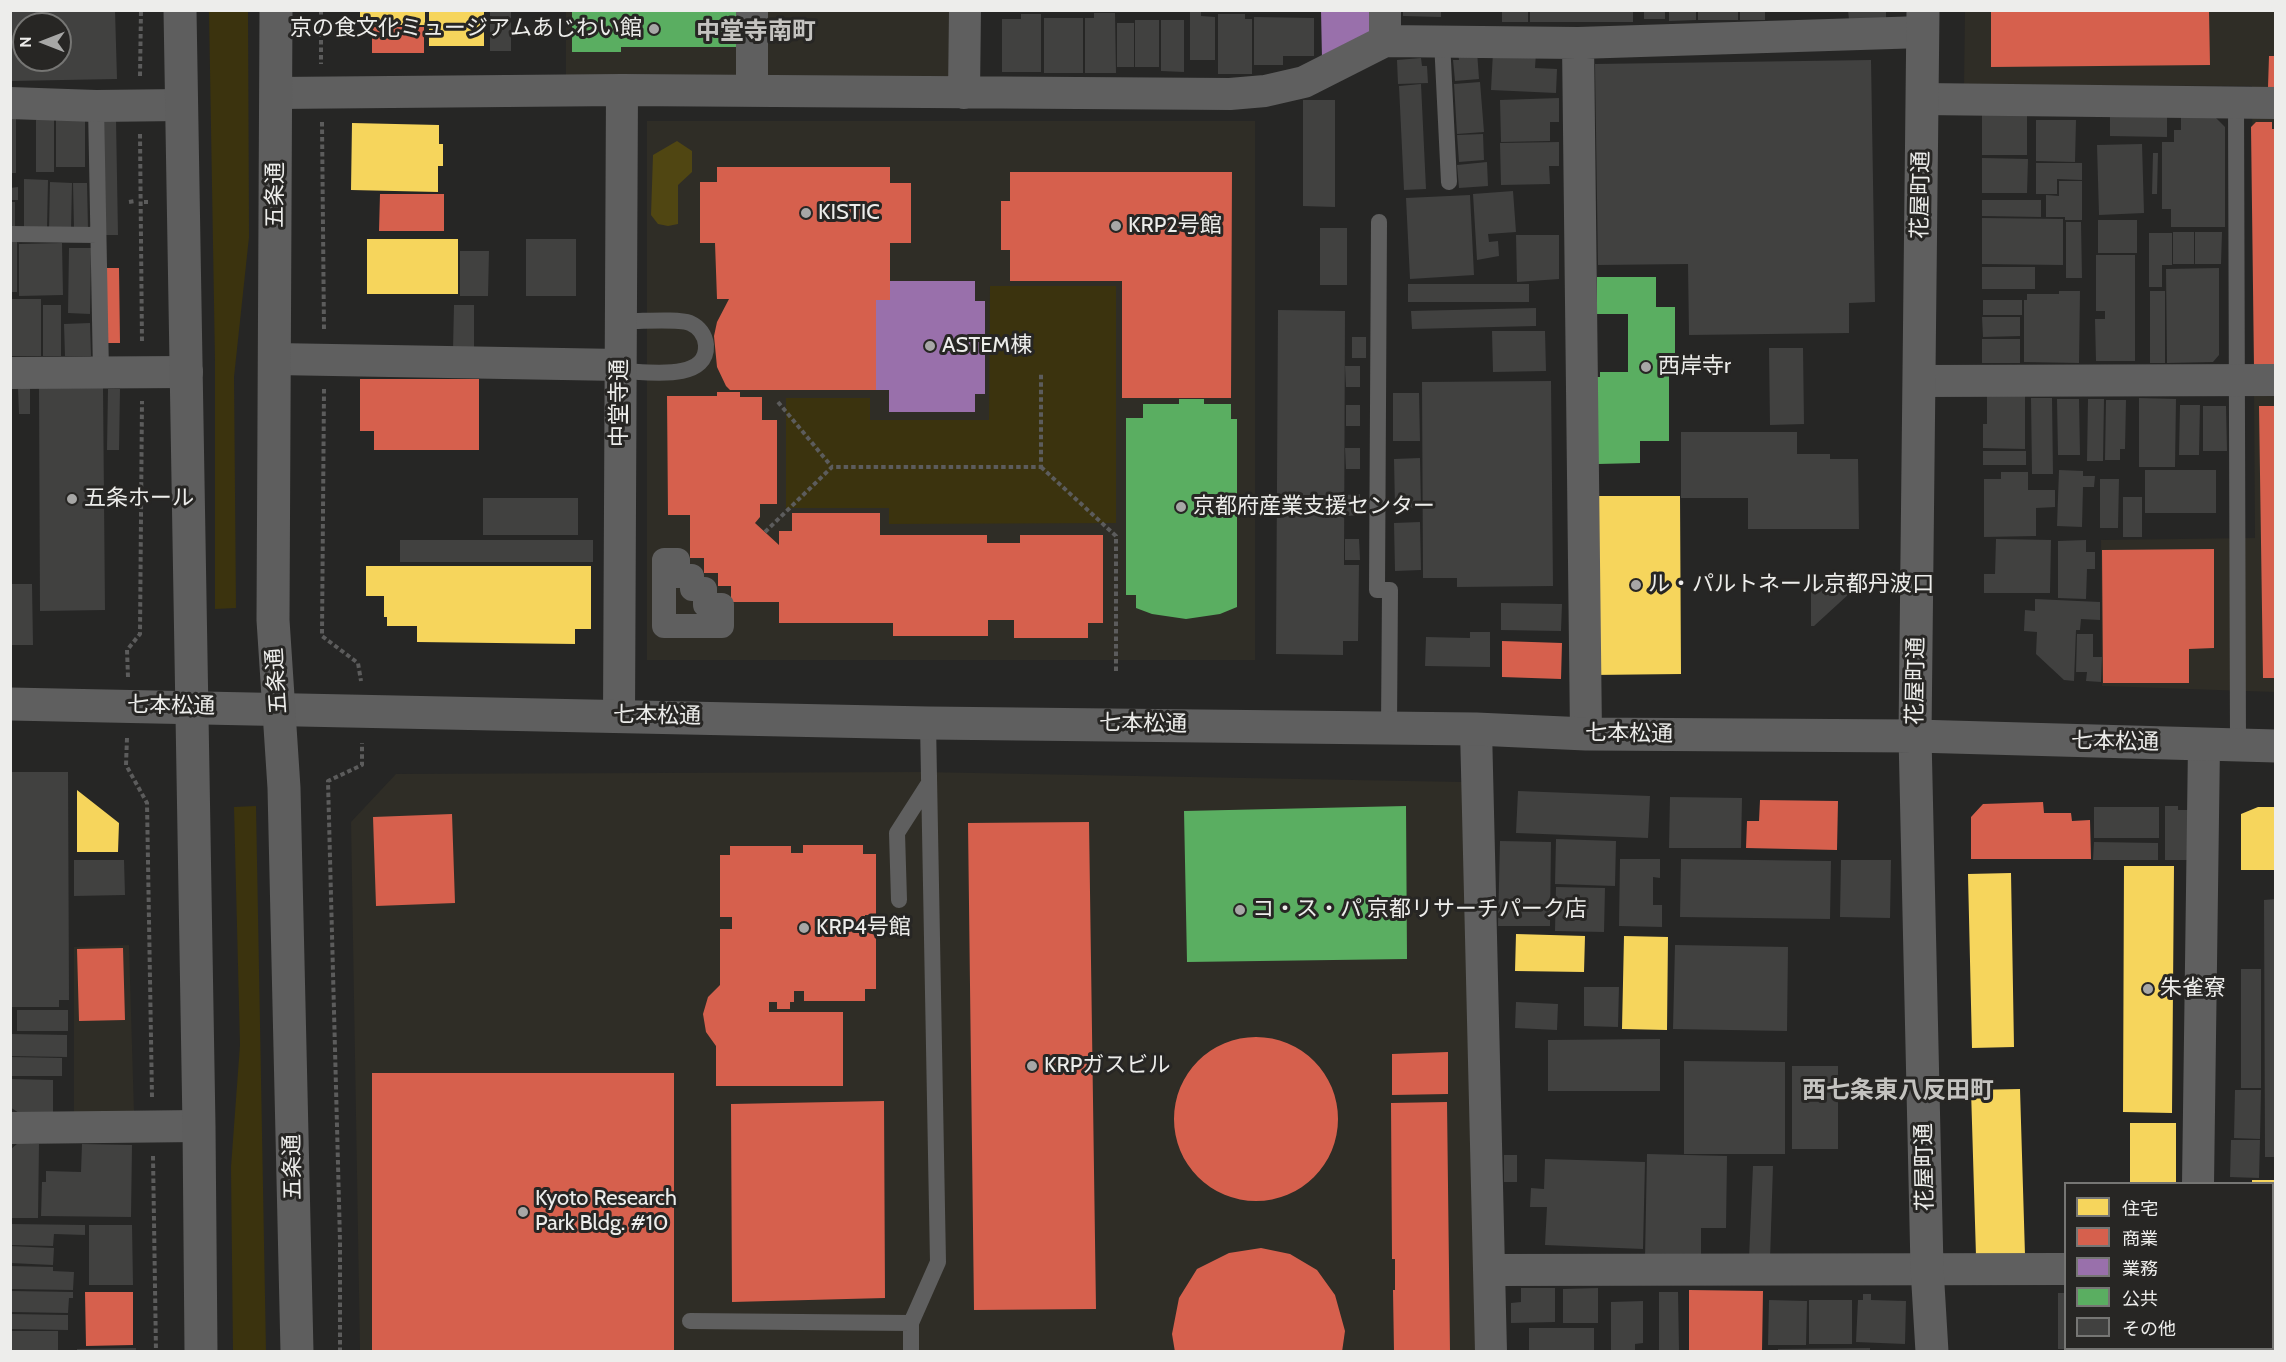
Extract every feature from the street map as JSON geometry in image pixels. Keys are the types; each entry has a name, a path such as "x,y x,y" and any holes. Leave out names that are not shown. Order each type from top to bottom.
{"highway":[{"path":"180,10 201,1352"},
{"name":"五条通","path":"276,10 273,620 285,823 297,1352"}],"street":[{"path":"752,10 752,92"},
{"path":"964,93 965,10"},
{"path":"276,93 622,90 1230,94 1265,91 1304,82 1385,26 1442,41 1578,43 1923,21"},
{"name":"花屋町通","path":"1923,21 1915,736 1927,1268 1932,1352"},
{"path":"1578,43 1586,734"},
{"name":"中堂寺通","path":"619,715 622,90"},
{"path":"1922,99 2276,103"},
{"path":"10,103 96,106 181,105"},
{"path":"275,359 620,368"},
{"path":"10,374 187,372"},
{"path":"1919,381 2276,380"},
{"name":"七本松通","path":"10,704 928,723 1389,727 1586,734 1915,736 2276,746"},
{"path":"1476,729 1491,1352"},
{"path":"2198,1182 2204,744"},
{"path":"10,1128 199,1126"},
{"path":"1489,1270 2064,1269"}],"lane":[{"path":"1442,41 1449,182"},
{"path":"2236,103 2238,745"},
{"path":"96,106 101,373"},
{"path":"1379,222 1377,590 1390,590 1389,727"},
{"path":"10,234 98,235"},
{"path":"620,321 690,323 702,333 706,347 702,360 697,366 683,372 620,368"},
{"path":"911,1352 911,1323 938,1262 928,723"},
{"path":"899,900 897,833 929,783"},
{"path":"690,1321 911,1323"}],"path":[{"path":"128,666 127,650 140,634 141,10"},
{"path":"129,202 135,201"},
{"path":"1041,373 1041,467"},
{"path":"778,402 832,467"},
{"path":"765,532 832,467 1041,467 1116,536 1116,674"},
{"path":"340,1352 340,1230 328,781 362,765 363,751"},
{"path":"126,757 126,765 147,803 156,1352"}],"shaded area":[{"path":"209,11 248,11 249,237 234,377 236,608 215,609 215,361"},
{"path":"566,11 953,11 953,84 566,80"},
{"path":"1965,11 2275,11 2275,692 2102,686 2101,540 2255,538 2252,86 1964,85"},
{"path":"647,121 1255,121 1255,660 647,660"},
{"path":"677,141 692,151 692,172 678,185 678,224 668,226 658,224 651,215 653,155"},
{"path":"990,286 1116,286 1116,523 889,524 889,508 786,508 786,398 870,398 870,420 989,420"},
{"path":"921,772 1463,782 1479,1351 360,1351 351,822 396,774"},
{"path":"256,806 266,1351 233,1352 231,1167 240,1045 234,807"},
{"path":"129,945 134,1113 74,1113 74,947"}],"building: 住宅":[{"path":"360,10 425,10 425,25 360,25"},
{"path":"429,10 484,10 484,46 429,46"},
{"path":"352,123 439,125 439,144 443,144 443,166 438,166 438,192 351,190"},
{"path":"367,239 458,239 458,294 367,294"},
{"name":"ル・パルトネール京都丹波口","path":"1591,496 1680,496 1681,674 1592,675"},
{"path":"366,566 591,566 591,629 575,629 575,644 417,642 417,626 387,626 387,617 384,617 384,596 366,596"},
{"path":"77,790 119,823 118,852 77,852"},
{"path":"2258,807 2276,807 2276,870 2241,870 2241,814"},
{"name":"朱雀寮","path":"2124,866 2174,866 2172,1113 2123,1112"},
{"path":"2011,873 2014,1047 1972,1048 1968,874"},
{"path":"1516,934 1585,936 1584,972 1515,971"},
{"path":"1624,936 1668,937 1667,1030 1622,1029"},
{"path":"2020,1089 2025,1255 1976,1256 1971,1090"},
{"path":"2130,1123 2176,1123 2176,1182 2130,1182"},
{"path":"2252,1180 2276,1180 2276,1245 2274,1245 2274,1182 2252,1182"}],"building: 商業":[{"path":"1991,10 2209,10 2210,65 1991,67"},
{"path":"372,27 424,27 424,53 372,53"},
{"path":"2269,56 2276,56 2276,87 2268,87"},
{"path":"2256,122 2272,122 2272,129 2276,129 2276,368 2254,368 2251,127"},
{"path":"717,167 890,167 890,183 911,183 911,243 890,243 890,300 876,300 876,390 730,390 726,386 717,367 714,336 717,322 729,299 717,299 715,243 700,243 700,182 717,182"},
{"name":"KRP2号館","path":"1010,172 1232,172 1231,398 1122,398 1122,281 1010,281 1010,250 1001,250 1001,201 1010,201"},
{"path":"380,194 444,194 444,231 379,231"},
{"path":"104,268 119,268 120,343 105,343"},
{"path":"360,379 479,379 479,450 374,450 374,431 360,431"},
{"path":"717,392 740,392 740,397 762,397 762,420 777,420 777,504 760,504 760,517 755,523 779,545 779,531 792,531 792,513 880,513 880,535 987,535 987,543 1020,543 1020,535 1103,535 1103,623 1088,623 1088,638 1014,638 1014,620 988,620 988,636 893,636 893,623 779,623 779,602 731,602 731,586 718,586 718,573 704,573 704,558 690,558 690,515 668,515 667,396 717,396"},
{"path":"2259,406 2276,406 2276,678 2263,678"},
{"path":"2214,549 2214,648 2189,649 2189,683 2103,683 2102,550"},
{"path":"1502,641 1562,643 1561,679 1502,677"},
{"path":"1760,800 1838,801 1837,850 1746,848 1747,821 1759,821"},
{"path":"2043,802 2044,813 2071,813 2072,821 2090,820 2091,859 1971,859 1971,817 1983,804"},
{"path":"452,814 455,903 376,906 373,817"},
{"name":"KRPガスビル","path":"1089,822 1096,1309 974,1310 968,823"},
{"name":"KRP4号館","path":"803,845 863,845 863,854 876,854 876,915 865,915 865,927 876,927 876,989 865,989 865,1001 804,1001 804,991 794,991 794,1002 790,1002 790,1009 777,1009 777,1002 769,1002 769,1012 843,1012 843,1086 716,1086 716,1046 706,1032 703,1014 708,997 720,985 720,929 732,929 732,917 720,917 720,855 730,855 730,846 791,846 791,853 803,853"},
{"path":"123,948 125,1020 79,1021 77,949"},
{"path":"1256,1037 1287,1043 1314,1061 1332,1088 1338,1119 1332,1150 1314,1177 1287,1195 1256,1201 1225,1195 1198,1177 1180,1150 1174,1119 1180,1088 1198,1061 1225,1043"},
{"path":"1448,1052 1448,1094 1392,1095 1392,1054"},
{"name":"Kyoto Research Park Bldg. #10","path":"372,1073 674,1073 674,1352 372,1352"},
{"path":"884,1101 885,1298 732,1302 731,1104"},
{"path":"1447,1102 1450,1352 1394,1352 1395,1259 1392,1259 1391,1103"},
{"path":"1261,1248 1290,1254 1317,1270 1335,1295 1345,1331 1342,1352 1175,1352 1172,1334 1179,1298 1197,1269 1229,1253"},
{"path":"1689,1290 1763,1291 1762,1352 1689,1352"},
{"path":"85,1292 133,1292 133,1345 86,1346"}],"building: 業務":[{"path":"1321,10 1377,10 1377,28 1322,59"},
{"name":"ASTEM棟","path":"890,281 975,281 975,301 985,301 985,394 975,394 975,412 889,412 889,390 876,390 876,300 890,300"}],"building: 公共":[{"name":"京の食文化ミュージアムあじわい館","path":"572,10 737,10 737,47 621,47 621,52 572,52"},
{"name":"西岸寺r","path":"1597,277 1656,277 1656,307 1675,307 1675,363 1664,363 1664,371 1669,371 1669,441 1640,441 1640,463 1598,464 1597,377 1600,377 1600,372 1628,372 1628,314 1597,314"},
{"name":"京都府産業支援センター","path":"1179,399 1204,399 1204,404 1231,404 1231,419 1237,419 1237,607 1220,614 1186,619 1152,614 1136,608 1136,595 1126,595 1126,418 1143,418 1143,404 1179,404"},
{"path":"1406,806 1407,959 1187,962 1184,811"}],"building: その他":[{"path":"10,10 115,10 117,79 10,81"},
{"path":"490,10 511,10 511,51 490,51"},
{"path":"1190,10 1201,10 1201,16 1215,17 1215,60 1190,60"},
{"path":"1403,10 1441,10 1441,17 1403,16"},
{"path":"1502,10 1528,10 1528,22 1502,22"},
{"path":"1530,10 1633,10 1633,22 1530,22"},
{"path":"1644,10 1665,10 1665,19 1644,19"},
{"path":"1669,10 1696,10 1696,20 1669,21"},
{"path":"1698,10 1738,10 1738,20 1698,20"},
{"path":"1740,10 1765,10 1765,20 1740,20"},
{"path":"1848,10 1886,10 1886,20 1849,20"},
{"path":"1094,13 1115,13 1116,73 1085,73 1085,18 1094,18"},
{"path":"1021,14 1041,14 1041,72 1002,72 1002,19 1021,19"},
{"path":"1218,14 1245,14 1245,19 1252,19 1252,74 1218,74"},
{"path":"1254,17 1314,18 1314,56 1283,56 1283,65 1254,65"},
{"path":"1044,18 1083,18 1083,73 1044,73"},
{"path":"1135,20 1159,20 1159,67 1135,67"},
{"path":"1161,20 1184,20 1184,72 1161,71"},
{"path":"1117,23 1134,23 1134,67 1117,67"},
{"path":"1477,51 1479,79 1455,81 1453,60 1459,60 1458,52"},
{"path":"1493,52 1536,53 1535,68 1557,69 1556,93 1491,90"},
{"path":"1421,58 1422,66 1427,66 1428,83 1398,84 1397,60"},
{"path":"1871,60 1875,302 1849,303 1849,333 1689,335 1688,264 1598,265 1595,64"},
{"path":"1480,82 1484,132 1457,134 1454,84"},
{"path":"1421,84 1426,189 1404,190 1399,86"},
{"path":"1559,98 1559,122 1550,122 1550,141 1501,142 1500,100"},
{"path":"1303,100 1335,100 1335,207 1303,206"},
{"path":"2209,111 2225,127 2225,227 2171,227 2171,209 2162,209 2162,142 2174,142 2174,130 2181,130 2181,112"},
{"path":"1982,112 2027,112 2027,155 1982,155"},
{"path":"2110,115 2167,115 2167,137 2110,136"},
{"path":"10,117 16,117 16,173 10,173"},
{"path":"102,119 116,119 118,235 104,235"},
{"path":"36,120 54,120 54,172 36,172"},
{"path":"56,120 85,120 85,167 56,167"},
{"path":"2036,120 2076,120 2075,162 2036,161"},
{"path":"1483,134 1484,160 1459,162 1457,135"},
{"path":"1559,142 1559,166 1549,166 1550,184 1501,185 1500,143"},
{"path":"2142,144 2144,213 2099,215 2097,145"},
{"path":"2153,153 2158,153 2157,194 2152,194"},
{"path":"1982,158 2028,159 2027,193 1982,193"},
{"path":"1487,162 1488,186 1459,188 1457,165"},
{"path":"2036,163 2082,163 2082,180 2057,179 2057,194 2036,194"},
{"path":"24,179 48,180 47,229 24,229"},
{"path":"2059,181 2082,181 2082,220 2046,217 2046,195 2059,196"},
{"path":"50,182 72,183 71,231 49,230"},
{"path":"73,183 87,183 88,229 74,229"},
{"path":"18,187 18,200 10,200 10,188"},
{"path":"1513,191 1516,232 1488,234 1489,242 1498,241 1499,256 1477,260 1473,194"},
{"path":"1470,195 1474,275 1410,279 1406,198"},
{"path":"1982,200 2041,200 2041,217 1982,216"},
{"path":"10,202 15,202 15,227 10,227"},
{"path":"1982,218 2063,219 2063,265 1982,264"},
{"path":"2098,220 2137,220 2137,253 2098,253"},
{"path":"2066,222 2081,222 2082,278 2066,278"},
{"path":"1320,228 1347,228 1347,285 1320,285"},
{"path":"2173,232 2194,232 2194,264 2173,264"},
{"path":"2195,232 2222,232 2221,264 2195,264"},
{"path":"2149,233 2172,233 2172,265 2162,265 2162,287 2149,287"},
{"path":"1516,235 1559,235 1559,279 1517,282"},
{"path":"526,239 576,239 576,296 526,296"},
{"path":"10,242 17,242 17,292 10,292"},
{"path":"62,243 63,295 19,296 19,244"},
{"path":"69,248 91,248 90,314 68,313"},
{"path":"460,251 489,251 488,296 460,296"},
{"path":"2096,255 2135,255 2135,361 2096,361 2095,319 2105,319 2105,311 2096,311"},
{"path":"1982,267 2035,267 2035,289 1982,289"},
{"path":"2219,268 2219,355 2213,362 2167,363 2166,269"},
{"path":"1408,284 1529,284 1529,302 1408,302"},
{"path":"2059,291 2080,291 2079,363 2024,362 2024,300 2027,300 2027,294 2059,294"},
{"path":"2150,291 2165,291 2165,363 2150,363"},
{"path":"10,299 41,299 41,356 10,356"},
{"path":"1983,300 2022,300 2022,315 1983,315"},
{"path":"43,305 61,305 61,356 43,356"},
{"path":"454,305 474,305 474,351 453,350"},
{"path":"1536,308 1536,326 1412,329 1411,311"},
{"path":"1278,310 1345,311 1344,565 1359,565 1358,641 1343,641 1343,655 1276,654"},
{"path":"1982,317 2020,317 2020,336 1983,337"},
{"path":"90,323 91,356 65,356 64,324"},
{"path":"1492,331 1545,331 1546,371 1493,372"},
{"path":"1352,337 1366,337 1366,358 1352,358"},
{"path":"1982,339 2020,339 2020,363 1982,363"},
{"path":"1769,348 1803,348 1804,424 1770,425"},
{"path":"1345,366 1360,366 1360,387 1346,387"},
{"path":"1551,381 1553,586 1457,587 1457,578 1423,578 1422,382"},
{"path":"18,388 30,388 30,414 19,414"},
{"name":"五条ホール","path":"39,388 103,388 105,610 40,611"},
{"path":"108,389 120,389 119,450 107,450"},
{"path":"1393,393 1419,393 1420,441 1393,441"},
{"path":"1987,395 2025,396 2025,449 1983,448 1983,424 1987,424"},
{"path":"2031,398 2052,398 2053,474 2032,474"},
{"path":"2139,398 2176,399 2175,467 2139,467"},
{"path":"2057,399 2079,399 2080,455 2058,455"},
{"path":"2088,399 2104,399 2103,461 2087,461"},
{"path":"2106,400 2126,400 2125,449 2120,449 2120,460 2105,460"},
{"path":"1346,405 1360,405 1360,426 1346,426"},
{"path":"2180,405 2200,405 2199,455 2179,455"},
{"path":"2203,406 2226,406 2227,451 2203,451"},
{"path":"1681,432 1797,432 1797,454 1830,454 1830,459 1858,459 1859,529 1748,529 1748,498 1681,498"},
{"path":"1345,448 1360,448 1360,469 1346,469"},
{"path":"1983,451 2026,451 2026,465 1983,465"},
{"path":"1420,458 1421,508 1395,508 1394,459"},
{"path":"2059,470 2083,471 2083,476 2095,476 2094,487 2083,487 2082,527 2057,526"},
{"path":"2145,470 2216,470 2216,513 2145,513"},
{"path":"2001,472 2028,472 2028,490 2055,490 2055,507 2036,508 2036,536 1984,537 1984,479 2001,479"},
{"path":"2100,479 2119,479 2118,528 2100,528"},
{"path":"1360,494 1360,515 1346,516 1345,495"},
{"path":"2123,497 2142,497 2142,537 2123,537"},
{"path":"483,498 578,498 578,535 483,535"},
{"path":"1420,522 1421,570 1395,571 1394,523"},
{"path":"1345,539 1359,539 1360,560 1345,560"},
{"path":"1996,539 2051,540 2050,593 1984,593 1984,574 1995,574"},
{"path":"400,540 593,540 593,562 400,562"},
{"path":"2086,540 2086,552 2095,552 2095,569 2087,569 2086,599 2058,598 2058,541"},
{"path":"1811,580 1850,580 1850,593 1814,626 1811,626"},
{"path":"10,584 32,584 33,645 10,645"},
{"path":"2035,599 2100,602 2100,620 2081,619 2080,630 2076,630 2074,681 2064,680 2036,654 2037,632 2024,631 2025,610 2035,611"},
{"path":"1501,603 1562,604 1561,631 1501,630"},
{"path":"1470,632 1490,632 1490,667 1425,666 1426,637 1470,638"},
{"path":"2077,634 2093,634 2093,657 2102,657 2101,682 2086,681 2087,672 2076,672"},
{"path":"10,772 68,772 69,1000 59,1000 59,1007 11,1007"},
{"path":"1518,791 1650,796 1648,838 1516,833"},
{"path":"1670,797 1742,798 1741,848 1669,848"},
{"path":"2165,806 2178,806 2178,810 2198,810 2197,860 2165,860"},
{"path":"2094,807 2159,807 2159,838 2094,838"},
{"path":"1556,839 1616,841 1615,886 1555,884"},
{"path":"1500,841 1551,842 1550,926 1498,926"},
{"path":"2094,842 2158,843 2158,860 2093,860"},
{"path":"1620,859 1660,859 1660,878 1653,877 1653,905 1662,905 1662,927 1619,926"},
{"path":"1681,859 1831,861 1830,919 1680,917"},
{"path":"74,860 124,860 125,895 74,896"},
{"path":"1841,860 1891,860 1890,918 1840,917"},
{"path":"1556,887 1605,888 1604,932 1555,931"},
{"path":"2276,899 2276,1157 2265,1157 2264,900"},
{"path":"1675,945 1788,947 1787,1031 1673,1029"},
{"path":"2241,969 2261,969 2261,1088 2241,1088"},
{"path":"1584,987 1619,987 1618,1027 1584,1026"},
{"path":"1516,1002 1558,1004 1557,1030 1515,1028"},
{"path":"17,1010 68,1010 68,1031 17,1031"},
{"path":"10,1034 67,1035 67,1057 10,1056"},
{"path":"1660,1039 1660,1091 1548,1091 1548,1040"},
{"path":"11,1057 62,1058 62,1076 11,1076"},
{"path":"1684,1061 1785,1062 1785,1154 1684,1154"},
{"path":"1792,1066 1838,1066 1838,1149 1792,1149"},
{"path":"10,1079 53,1080 53,1112 19,1113 10,1107"},
{"path":"2235,1090 2261,1090 2260,1139 2234,1138"},
{"path":"2231,1140 2260,1140 2259,1178 2230,1177"},
{"path":"18,1143 39,1144 38,1218 10,1218 10,1150"},
{"path":"82,1144 132,1145 131,1217 41,1216 42,1182 46,1182 46,1171 81,1172"},
{"path":"1647,1154 1727,1156 1726,1228 1701,1228 1701,1259 1645,1258"},
{"path":"1504,1155 1517,1155 1517,1182 1504,1182"},
{"path":"1545,1159 1645,1162 1643,1249 1545,1245 1547,1207 1530,1207 1531,1188 1544,1189"},
{"path":"1753,1166 1773,1166 1770,1260 1749,1259"},
{"path":"10,1224 85,1225 85,1235 54,1234 53,1246 10,1245"},
{"path":"89,1225 132,1225 133,1285 89,1285"},
{"path":"10,1246 54,1248 53,1265 10,1263"},
{"path":"10,1266 53,1267 53,1271 74,1272 73,1290 10,1289"},
{"path":"1521,1288 1555,1288 1555,1322 1511,1323 1511,1303 1521,1302"},
{"path":"1598,1288 1598,1323 1563,1323 1563,1289"},
{"path":"10,1291 73,1292 73,1298 69,1298 68,1313 10,1312"},
{"path":"1659,1292 1678,1292 1679,1350 1659,1350"},
{"path":"2058,1293 2064,1293 2064,1349 2058,1349"},
{"path":"1863,1294 1871,1294 1871,1300 1906,1301 1905,1344 1856,1342 1858,1300 1863,1300"},
{"path":"1769,1300 1807,1301 1806,1345 1768,1345"},
{"path":"1809,1300 1852,1300 1852,1344 1809,1344"},
{"path":"1643,1301 1643,1343 1635,1344 1635,1352 1611,1352 1611,1302"},
{"path":"10,1314 68,1315 68,1330 10,1329"},
{"path":"2274,1325 2276,1325 2276,1352 2229,1352 2229,1350 2274,1350"},
{"path":"1529,1328 1594,1328 1594,1352 1529,1352"},
{"path":"10,1331 58,1331 58,1351 10,1350"},
{"path":"136,1348 136,1352 77,1352 77,1349"},
{"path":"1870,1348 1870,1352 1778,1352 1778,1349"}],"place":[{"name":"京の食文化ミュージアムあじわい館","path":"654,29"},
{"name":"KISTIC","path":"806,213"},
{"name":"KRP2号館","path":"1116,226"},
{"name":"ASTEM棟","path":"930,346"},
{"name":"西岸寺r","path":"1646,367"},
{"name":"五条ホール","path":"72,499"},
{"name":"京都府産業支援センター","path":"1181,507"},
{"name":"ル・パルトネール京都丹波口","path":"1636,585"},
{"name":"コ・ス・パ 京都リサーチパーク店","path":"1240,910"},
{"name":"KRP4号館","path":"804,928"},
{"name":"朱雀寮","path":"2148,989"},
{"name":"KRPガスビル","path":"1032,1066"},
{"name":"Kyoto Research Park Bldg. #10","path":"523,1212"}],"district":[{"name":"中堂寺南町","path":"756,32"},
{"name":"西七条東八反田町","path":"1898,1091"}]}
